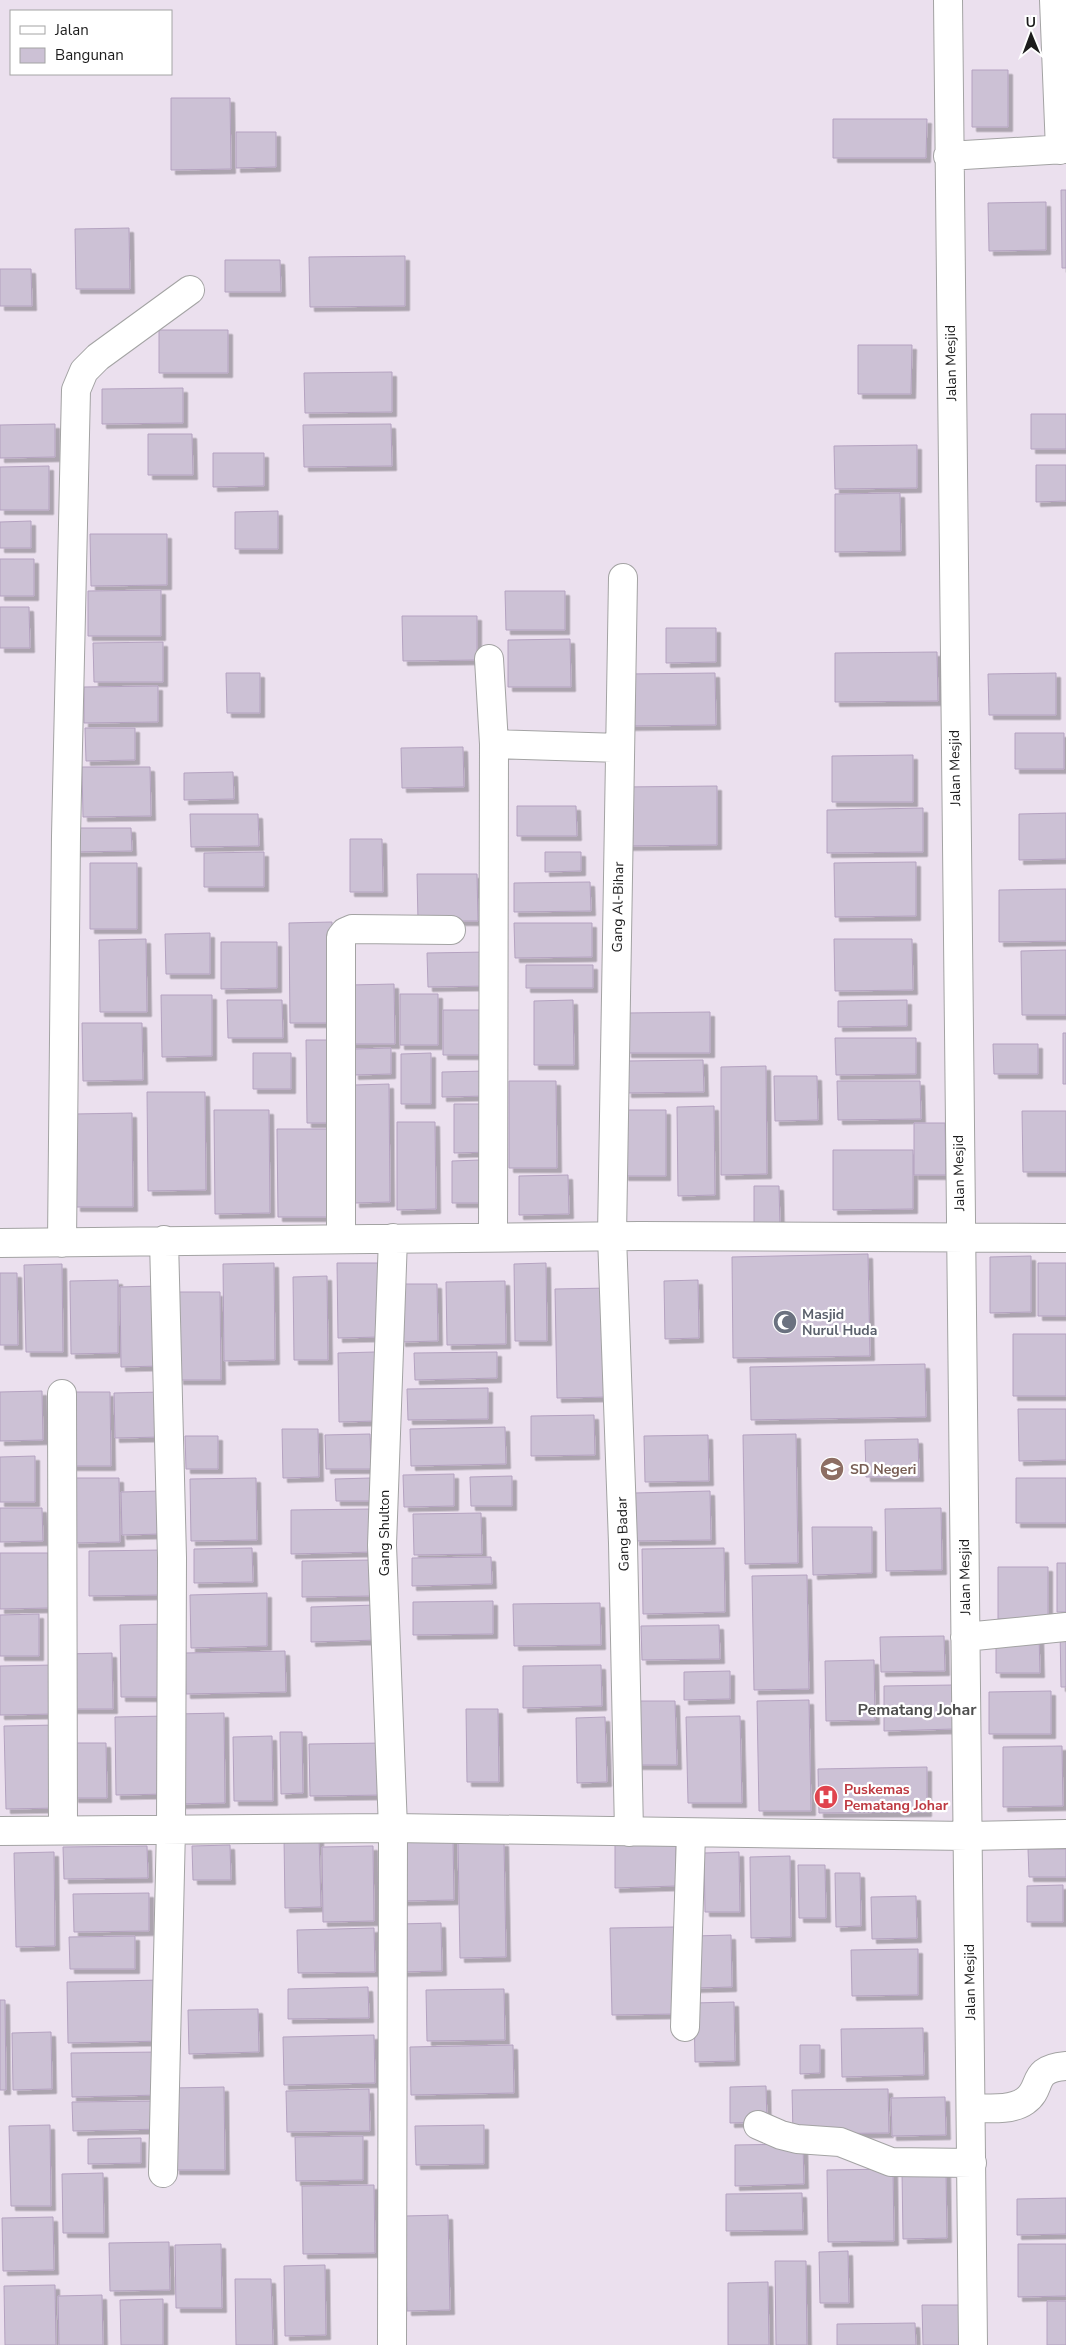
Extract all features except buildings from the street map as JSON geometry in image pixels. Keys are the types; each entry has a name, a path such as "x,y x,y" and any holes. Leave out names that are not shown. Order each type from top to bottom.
{"street":[{"name":"Jalan Mesjid","path":"948,0 948,156 974,2345"},
{"path":"948,156 1063,150 1054,0"},
{"path":"62,1242 66,836 76,390 84,371 98,357 190,290"},
{"name":"Gang Al-Bihar","path":"612,1236 623,578"},
{"path":"489,659 494,744 493,1237"},
{"path":"494,744 620,748"},
{"path":"341,1238 341,938 345,932 352,929 451,930"},
{"path":"0,1243 612,1236 1066,1238"},
{"name":"Gang Badar","path":"612,1236 624,1543 629,1832"},
{"name":"Gang Shulton","path":"392,2345 393,1828 382,1545 393,1238"},
{"path":"163,2174 170,1828 172,1558 164,1240"},
{"path":"62,1394 63,1829"},
{"path":"965,1637 1066,1627"},
{"path":"0,1831 170,1828 393,1828 968,1836 1066,1834"},
{"path":"685,2027 691,1832"},
{"path":"971,2108 1009,2107 1025,2101 1033,2092 1038,2078 1047,2071 1066,2066"},
{"path":"758,2125 781,2135 797,2139 840,2142 891,2162 972,2163"}],"place":[{"name":"Masjid Nurul Huda","path":"785,1322"},
{"name":"SD Negeri","path":"832,1469"},
{"name":"Puskemas Pematang Johar","path":"826,1797"}],"district":[{"name":"Pematang Johar","path":"917,1710"}]}
